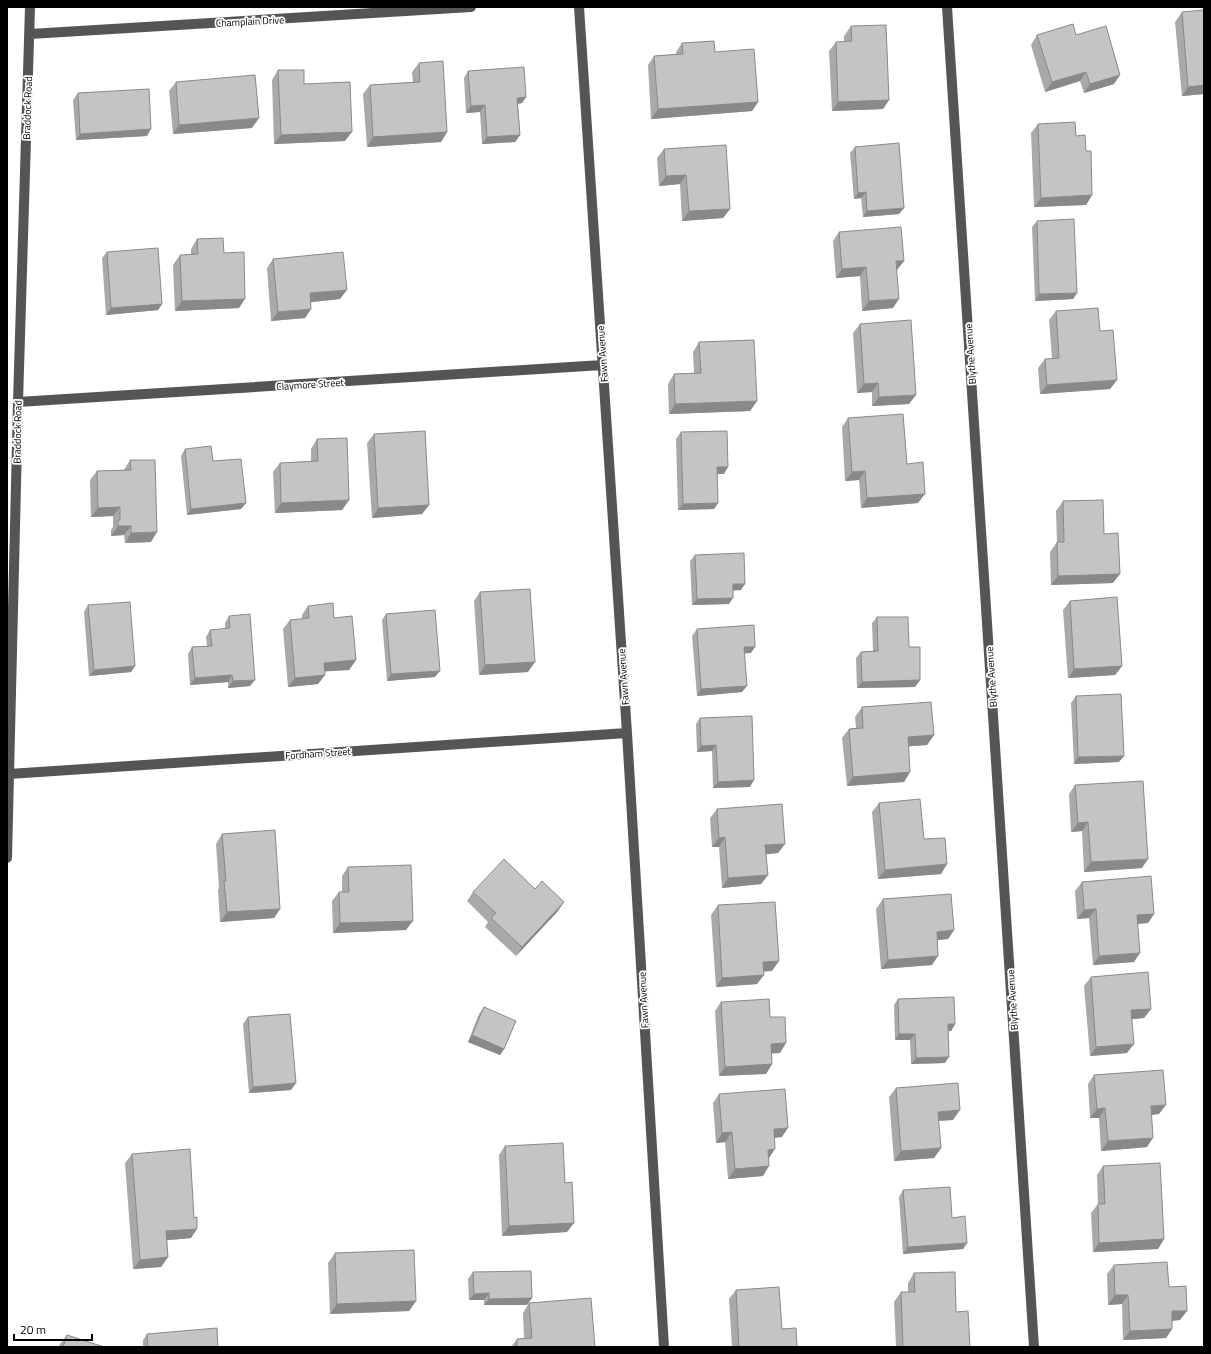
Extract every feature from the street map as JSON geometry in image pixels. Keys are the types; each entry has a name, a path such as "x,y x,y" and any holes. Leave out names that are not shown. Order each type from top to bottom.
{"street":[{"name":"Braddock Road","path":"7,858 18,402 30,7"},
{"name":"Champlain Drive","path":"30,34 470,7"},
{"name":"Fawn Avenue","path":"579,7 627,733 664,1347"},
{"name":"Blythe Avenue","path":"947,7 1034,1347"},
{"name":"Claymore Street","path":"18,402 602,365"},
{"name":"Fordham Street","path":"9,774 627,733"}],"building":[{"path":"1204,10 1204,85 1188,87 1182,12"},
{"path":"1073,24 1076,35 1106,26 1120,75 1090,84 1086,72 1052,82 1037,35"},
{"path":"886,25 889,100 838,102 836,42 852,41 851,26"},
{"path":"714,41 715,52 754,49 758,102 658,109 654,56 683,54 682,43"},
{"path":"443,61 447,132 373,137 370,85 420,82 419,63"},
{"path":"524,67 526,97 517,98 520,135 487,137 485,105 471,106 468,71"},
{"path":"278,70 304,70 304,84 350,82 352,132 281,135"},
{"path":"255,75 259,118 179,125 176,82"},
{"path":"149,89 151,129 80,134 78,93"},
{"path":"1075,122 1076,136 1085,135 1086,151 1091,151 1092,195 1041,198 1038,124"},
{"path":"899,143 904,208 867,211 866,192 858,193 855,147"},
{"path":"726,145 730,209 689,211 686,175 666,176 664,149"},
{"path":"1074,219 1077,293 1039,294 1037,221"},
{"path":"901,227 904,261 896,261 899,299 869,301 866,267 842,269 839,232"},
{"path":"223,238 224,253 244,252 245,299 182,301 180,255 198,254 197,239"},
{"path":"158,248 162,304 111,308 107,252"},
{"path":"343,252 347,290 310,293 311,309 278,312 273,259"},
{"path":"1098,308 1100,331 1113,330 1117,380 1047,385 1045,359 1059,358 1056,311"},
{"path":"911,320 916,395 879,397 878,383 864,384 860,324"},
{"path":"754,340 757,401 675,404 674,374 701,373 699,342"},
{"path":"903,414 907,464 923,462 925,494 867,498 865,471 852,472 848,418"},
{"path":"425,431 429,505 378,508 374,434"},
{"path":"727,431 728,467 717,467 718,503 683,504 681,432"},
{"path":"347,438 349,500 281,503 280,463 318,461 317,439"},
{"path":"211,446 213,461 241,459 246,503 191,509 185,449"},
{"path":"130,460 155,460 157,532 131,533 131,526 118,526 118,520 120,520 120,507 98,508 97,471 131,470"},
{"path":"1103,500 1104,534 1118,533 1120,574 1058,576 1057,542 1064,542 1063,501"},
{"path":"744,553 745,584 733,584 733,598 697,599 695,555"},
{"path":"530,589 535,662 485,665 480,592"},
{"path":"1117,597 1122,666 1074,669 1070,601"},
{"path":"130,602 135,666 94,670 88,605"},
{"path":"333,603 334,618 352,616 356,660 324,663 325,675 295,678 290,620 309,618 308,606"},
{"path":"435,610 440,671 391,674 386,614"},
{"path":"250,614 255,680 233,681 232,675 195,678 192,647 212,646 210,630 230,628 229,616"},
{"path":"877,617 908,617 909,647 920,647 920,680 862,682 861,652 878,651"},
{"path":"754,625 755,647 744,647 747,686 701,689 697,629"},
{"path":"1121,694 1124,756 1078,757 1076,696"},
{"path":"931,702 934,735 908,737 910,772 853,777 849,729 863,728 862,707"},
{"path":"752,716 754,780 718,782 716,745 701,746 700,718"},
{"path":"1143,781 1148,859 1091,862 1088,822 1078,823 1075,785"},
{"path":"920,799 924,839 945,838 947,864 885,870 879,803"},
{"path":"782,804 785,844 765,845 768,875 728,878 725,837 719,838 717,809"},
{"path":"275,830 280,909 227,912 222,834"},
{"path":"504,859 535,889 542,881 564,902 522,947 491,918 496,913 473,892"},
{"path":"411,865 413,921 340,923 339,892 349,892 348,867"},
{"path":"1151,876 1154,914 1137,915 1140,953 1099,956 1096,909 1084,910 1082,882"},
{"path":"951,894 954,930 937,932 938,956 888,960 883,899"},
{"path":"775,902 779,961 763,962 764,975 722,978 718,905"},
{"path":"1148,972 1151,1009 1131,1010 1134,1044 1096,1047 1091,977"},
{"path":"954,997 955,1024 948,1024 949,1057 916,1058 915,1034 899,1034 898,999"},
{"path":"769,999 770,1017 785,1017 786,1043 771,1044 772,1064 725,1067 721,1002"},
{"path":"484,1007 516,1021 504,1049 472,1035"},
{"path":"290,1014 296,1083 253,1087 248,1017"},
{"path":"1163,1070 1166,1105 1151,1106 1153,1138 1108,1141 1105,1108 1097,1109 1094,1075"},
{"path":"958,1083 960,1110 938,1112 941,1148 901,1151 896,1088"},
{"path":"785,1089 788,1128 774,1129 775,1149 768,1150 769,1166 735,1169 732,1132 722,1133 719,1094"},
{"path":"563,1143 565,1183 572,1182 574,1223 509,1226 505,1146"},
{"path":"190,1149 194,1218 197,1217 197,1229 166,1231 168,1257 140,1260 132,1154"},
{"path":"1160,1163 1164,1239 1099,1243 1098,1204 1105,1204 1103,1166"},
{"path":"950,1187 952,1218 965,1216 967,1243 908,1247 903,1190"},
{"path":"414,1250 416,1301 337,1304 335,1253"},
{"path":"1167,1262 1169,1287 1186,1286 1187,1311 1172,1311 1172,1329 1130,1331 1128,1295 1115,1295 1114,1265"},
{"path":"531,1271 532,1298 489,1299 489,1293 474,1294 473,1272"},
{"path":"955,1272 956,1312 968,1311 970,1347 903,1347 901,1292 915,1292 914,1273"},
{"path":"779,1287 782,1329 796,1328 797,1347 739,1347 736,1290"},
{"path":"591,1298 595,1347 517,1347 517,1339 532,1338 529,1303"},
{"path":"217,1328 218,1347 148,1347 147,1334"},
{"path":"67,1335 104,1347 63,1347"}]}
